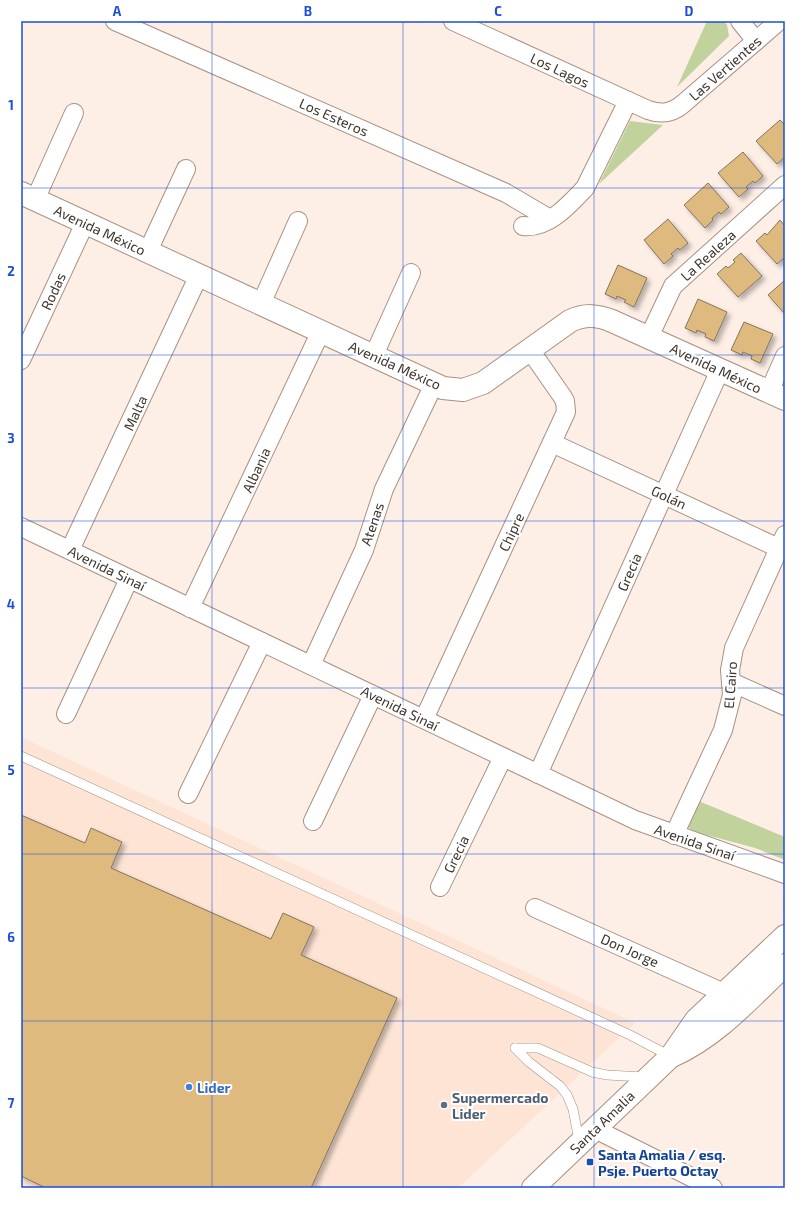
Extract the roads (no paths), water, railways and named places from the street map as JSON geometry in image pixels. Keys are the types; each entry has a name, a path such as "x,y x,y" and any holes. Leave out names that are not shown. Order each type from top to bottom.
{"street":[{"name":"Los Esteros","path":"115,21 506,193 550,219"},
{"name":"Los Lagos","path":"453,21 628,101 655,112 669,112"},
{"path":"740,21 756,41"},
{"name":"Las Vertientes","path":"669,112 684,103 779,21"},
{"path":"523,226 537,226 550,219 574,200 585,188 593,175 628,101"},
{"path":"28,196 74,113"},
{"path":"148,251 186,169"},
{"name":"La Realeza","path":"649,337 673,286 785,185"},
{"name":"Avenida México","path":"28,196 434,384 453,390 473,387 483,383 570,321 586,315 604,318 777,395"},
{"path":"261,304 298,221"},
{"name":"Rodas","path":"21,360 85,223"},
{"path":"374,355 411,274"},
{"name":"Malta","path":"70,550 199,275"},
{"name":"Albania","path":"190,608 321,331"},
{"name":"Chipre","path":"424,719 565,416 565,401 530,350"},
{"path":"777,395 785,356"},
{"name":"Grecia","path":"538,774 720,370"},
{"name":"Atenas","path":"311,665 366,545 384,489 434,384"},
{"name":"Golán","path":"552,443 664,495 783,544"},
{"name":"Avenida Sinaí","path":"21,527 635,820 785,874"},
{"name":"El Cairo","path":"674,835 723,730 730,705 730,670 734,648 783,544"},
{"path":"66,714 129,579"},
{"path":"188,794 262,642"},
{"path":"731,682 785,706"},
{"path":"313,822 373,695"},
{"name":"Grecia","path":"440,887 503,757"},
{"name":"Don Jorge","path":"536,908 724,992"},
{"name":"Santa Amalia","path":"533,1188 671,1056 696,1020 785,936"},
{"name":"Santa Amalia","path":"671,1056 684,1051 711,1033 785,965"},
{"path":"587,1136 714,1188"}],"lane":[{"path":"21,756 671,1056"},
{"path":"587,1136 574,1114 567,1095 560,1086 529,1062 515,1048 538,1048 592,1072 607,1075 649,1078"}],"place":[{"name":"Lider","path":"189,1087"},
{"name":"Supermercado Lider","path":"444,1105"},
{"name":"Santa Amalia / esq. Psje. Puerto Octay","path":"590,1162"}]}
